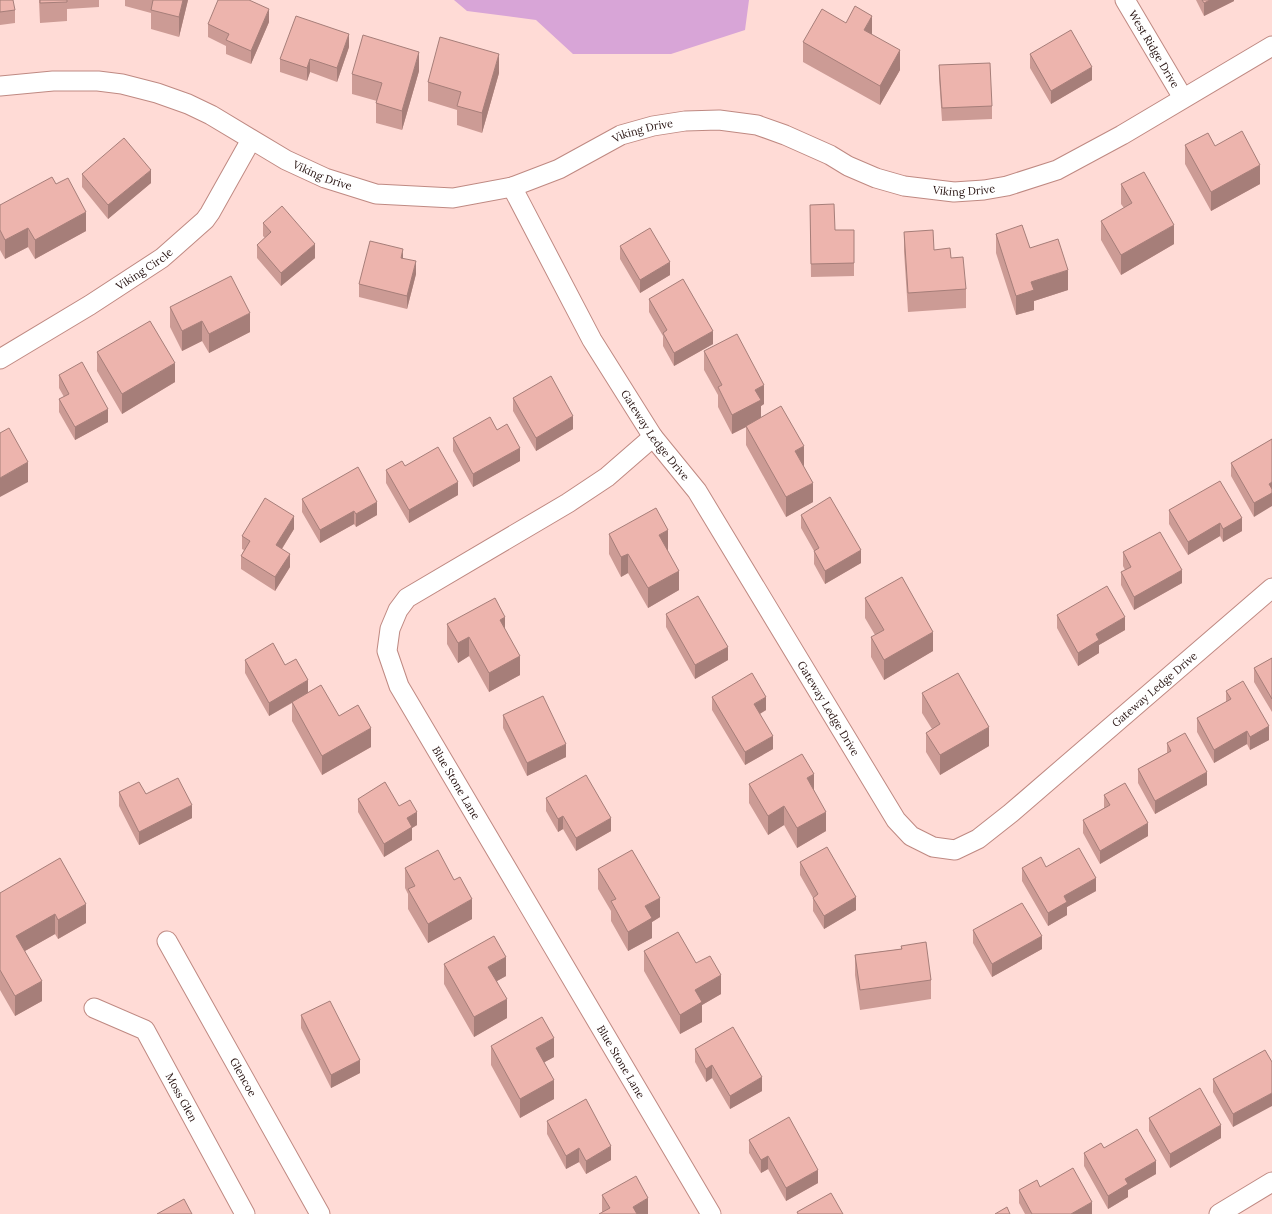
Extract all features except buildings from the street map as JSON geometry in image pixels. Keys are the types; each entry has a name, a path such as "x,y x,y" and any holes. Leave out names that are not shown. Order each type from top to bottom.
{"street":[{"name":"West Ridge Drive","path":"1125,0 1183,98"},
{"name":"Viking Drive","path":"0,86 53,81 98,82 122,84 157,93 188,104 211,115 286,160 325,178 376,194 453,198 512,187 559,169 621,136 653,126 685,121 719,120 757,126 785,135 876,178 904,186 954,192 984,190 1008,186 1058,170 1122,135 1272,46"},
{"name":"Viking Circle","path":"0,359 90,305 162,258 205,220 251,140"},
{"name":"Gateway Ledge Drive","path":"512,187 592,340 653,437 697,491 896,820 911,836 934,847 955,850 978,839 1017,808 1272,588"},
{"name":"Blue Stone Lane","path":"653,437 607,477 568,504 407,598 398,610 390,629 387,651 399,686 711,1214"},
{"name":"Glencoe","path":"167,940 320,1214"},
{"name":"Moss Glen","path":"94,1008 145,1030 245,1214"},
{"path":"1231,1211 1272,1182"}],"shaded area":[{"path":"454,0 749,0 745,30 671,54 573,54 536,20 467,11"}]}
